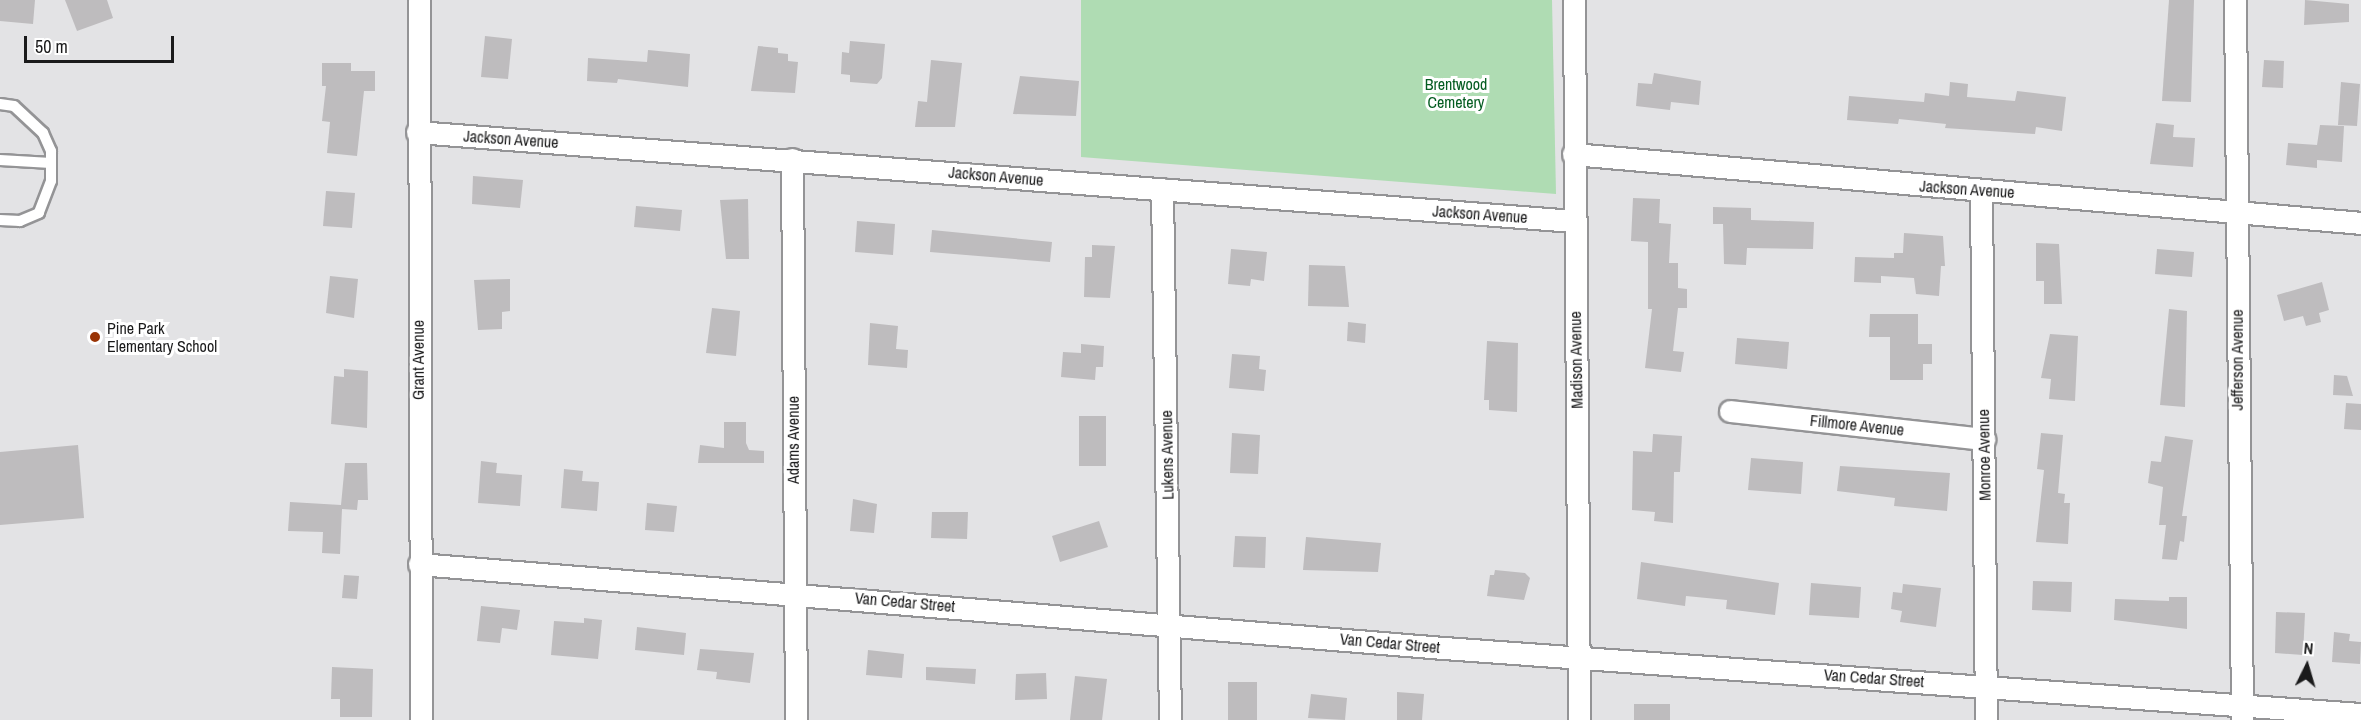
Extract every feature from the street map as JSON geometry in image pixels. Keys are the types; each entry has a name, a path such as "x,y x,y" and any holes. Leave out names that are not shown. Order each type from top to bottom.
{"street":[{"name":"Grant Avenue","path":"418,0 421,720"},
{"name":"Madison Avenue","path":"1574,0 1579,720"},
{"name":"Jefferson Avenue","path":"2235,0 2241,712"},
{"name":"Jackson Avenue","path":"417,132 792,159 1574,221"},
{"name":"Jackson Avenue","path":"1574,154 2361,223"},
{"name":"Adams Avenue","path":"792,159 796,720"},
{"name":"Lukens Avenue","path":"1162,189 1170,720"},
{"name":"Monroe Avenue","path":"1981,191 1986,720"},
{"name":"Fillmore Avenue","path":"1730,411 1984,439"},
{"name":"Van Cedar Street","path":"419,564 1579,657 1987,686 2241,712 2361,714"}],"lane":[{"path":"0,104 14,106 43,133 51,164 51,181 39,213 20,221 0,220"},
{"path":"0,159 51,164"}],"green space":[{"name":"Brentwood Cemetery","path":"1081,0 1552,0 1556,194 1081,157"}],"building":[{"path":"0,0 35,0 33,24 0,21"},
{"path":"65,0 107,0 113,18 77,31"},
{"path":"2169,0 2194,0 2191,102 2162,101"},
{"path":"2305,0 2349,4 2349,22 2304,25"},
{"path":"485,36 512,39 508,79 481,77"},
{"path":"850,41 885,44 882,78 877,84 850,82 850,75 841,74 842,52 849,53"},
{"path":"758,46 778,48 778,53 788,54 788,61 798,62 795,93 751,91"},
{"path":"648,50 690,54 688,87 618,79 617,83 587,81 588,58 647,62"},
{"path":"931,60 962,63 955,127 915,127 918,101 927,102"},
{"path":"2264,60 2284,61 2283,88 2262,87"},
{"path":"322,63 351,63 351,71 375,71 375,91 364,91 357,156 327,153 330,122 322,121 326,86 322,86"},
{"path":"1654,73 1701,81 1699,105 1671,102 1670,110 1636,106 1638,83 1652,84"},
{"path":"1020,76 1079,81 1076,116 1013,114"},
{"path":"1950,82 1968,84 1967,97 2015,101 2017,91 2066,97 2062,131 2036,127 2035,134 1945,128 1946,124 1899,119 1898,124 1847,120 1849,96 1924,102 1925,93 1949,96"},
{"path":"2341,82 2360,84 2357,126 2338,125"},
{"path":"2156,123 2174,125 2173,137 2195,138 2193,167 2150,164"},
{"path":"2320,125 2344,126 2342,162 2317,160 2317,168 2286,165 2288,143 2317,145"},
{"path":"473,176 523,180 520,208 472,204"},
{"path":"326,191 355,193 352,228 323,226"},
{"path":"1633,198 1660,199 1659,223 1671,224 1669,263 1678,263 1678,288 1687,289 1687,308 1678,308 1673,351 1684,352 1681,372 1645,368 1652,309 1648,309 1648,242 1631,241"},
{"path":"748,199 749,259 726,259 720,200"},
{"path":"636,206 682,210 680,231 634,227"},
{"path":"1713,207 1751,208 1751,220 1814,222 1813,249 1747,248 1746,265 1724,264 1723,224 1713,224"},
{"path":"857,221 895,224 893,255 855,252"},
{"path":"932,230 1052,242 1050,262 930,252"},
{"path":"1904,233 1943,236 1945,266 1941,266 1939,296 1916,294 1914,278 1881,276 1881,283 1854,282 1855,257 1894,258 1894,253 1903,253"},
{"path":"2036,243 2059,244 2062,304 2044,304 2044,281 2036,281"},
{"path":"1092,245 1115,246 1110,298 1084,297 1085,257 1092,257"},
{"path":"1231,249 1267,252 1264,281 1251,279 1250,286 1228,284"},
{"path":"2157,249 2194,252 2192,277 2155,274"},
{"path":"1309,265 1345,266 1349,307 1308,306"},
{"path":"330,276 358,279 354,318 326,313"},
{"path":"510,279 510,311 502,312 502,329 478,330 474,280"},
{"path":"2322,282 2329,310 2319,313 2321,322 2306,326 2303,316 2284,321 2277,295"},
{"path":"712,308 740,311 736,356 706,353"},
{"path":"2169,309 2187,311 2185,407 2160,405"},
{"path":"1870,314 1918,314 1918,344 1932,344 1932,364 1923,364 1923,380 1890,380 1890,337 1869,337"},
{"path":"1348,322 1366,324 1365,343 1347,341"},
{"path":"870,323 898,326 896,349 908,350 907,368 868,365"},
{"path":"2050,334 2078,336 2075,401 2049,399 2051,379 2041,378"},
{"path":"1737,338 1789,342 1787,369 1735,364"},
{"path":"1487,341 1518,343 1517,412 1489,410 1489,400 1484,400"},
{"path":"1081,344 1104,346 1103,367 1096,367 1095,380 1061,377 1063,352 1081,353"},
{"path":"1232,354 1260,356 1259,369 1266,370 1264,391 1229,388"},
{"path":"344,369 368,371 367,428 331,424 334,376 344,377"},
{"path":"2334,375 2347,376 2353,396 2333,395"},
{"path":"2346,403 2361,404 2361,430 2344,429"},
{"path":"1079,416 1106,416 1106,466 1079,466"},
{"path":"724,422 746,422 746,443 749,450 764,451 764,463 698,463 700,445 724,448"},
{"path":"1232,433 1260,435 1258,474 1230,473"},
{"path":"2041,433 2063,435 2058,493 2065,494 2064,503 2070,503 2068,544 2036,542 2044,470 2037,469"},
{"path":"1653,434 1682,436 1680,472 1674,472 1673,523 1654,521 1655,512 1632,510 1633,451 1652,452"},
{"path":"2165,436 2193,440 2182,516 2187,516 2184,542 2180,541 2177,560 2162,559 2166,525 2159,525 2163,487 2148,483 2151,461 2161,462"},
{"path":"78,445 84,518 0,525 0,452"},
{"path":"1751,458 1803,462 1801,494 1748,490"},
{"path":"481,461 497,463 496,473 522,475 520,506 478,503"},
{"path":"345,463 367,463 368,500 358,500 357,510 342,509 340,554 322,553 323,532 288,531 290,502 341,505"},
{"path":"1840,466 1950,473 1947,511 1894,506 1895,498 1837,491"},
{"path":"564,469 583,471 582,481 599,482 597,511 561,508"},
{"path":"853,499 877,504 874,533 850,531"},
{"path":"647,503 677,506 674,532 645,530"},
{"path":"932,512 968,512 967,539 931,538"},
{"path":"1099,521 1108,547 1060,562 1052,536"},
{"path":"1235,536 1266,537 1265,568 1233,567"},
{"path":"1306,537 1381,543 1378,572 1303,570"},
{"path":"1641,562 1779,583 1775,615 1726,609 1727,600 1686,596 1685,606 1637,599"},
{"path":"1495,570 1525,573 1530,578 1524,600 1487,596 1490,575 1494,575"},
{"path":"344,575 359,576 357,599 342,598"},
{"path":"2033,581 2072,582 2071,612 2032,610"},
{"path":"1811,583 1861,587 1859,618 1809,615"},
{"path":"1903,584 1941,588 1936,627 1900,622 1902,611 1891,609 1893,592 1902,593"},
{"path":"2169,597 2187,597 2187,629 2114,620 2115,599 2169,601"},
{"path":"481,606 520,610 517,630 502,628 500,643 477,641"},
{"path":"2276,612 2305,613 2303,655 2275,653"},
{"path":"584,618 602,620 598,659 551,655 554,621 584,623"},
{"path":"637,627 686,633 684,655 635,650"},
{"path":"2334,632 2350,634 2349,641 2361,642 2360,664 2332,662"},
{"path":"700,649 754,653 750,683 716,679 717,672 697,670"},
{"path":"868,650 904,654 902,678 866,675"},
{"path":"332,667 373,669 372,717 340,717 340,699 331,699"},
{"path":"926,667 976,669 975,684 926,680"},
{"path":"1046,673 1047,699 1015,700 1016,674"},
{"path":"1075,676 1107,679 1102,720 1070,720"},
{"path":"1228,682 1257,682 1257,720 1228,720"},
{"path":"1397,692 1424,694 1422,720 1397,720"},
{"path":"1311,694 1347,698 1345,720 1308,718"},
{"path":"1634,704 1670,704 1670,720 1634,720"}],"place":[{"name":"Pine Park Elementary School","path":"95,337"}]}
